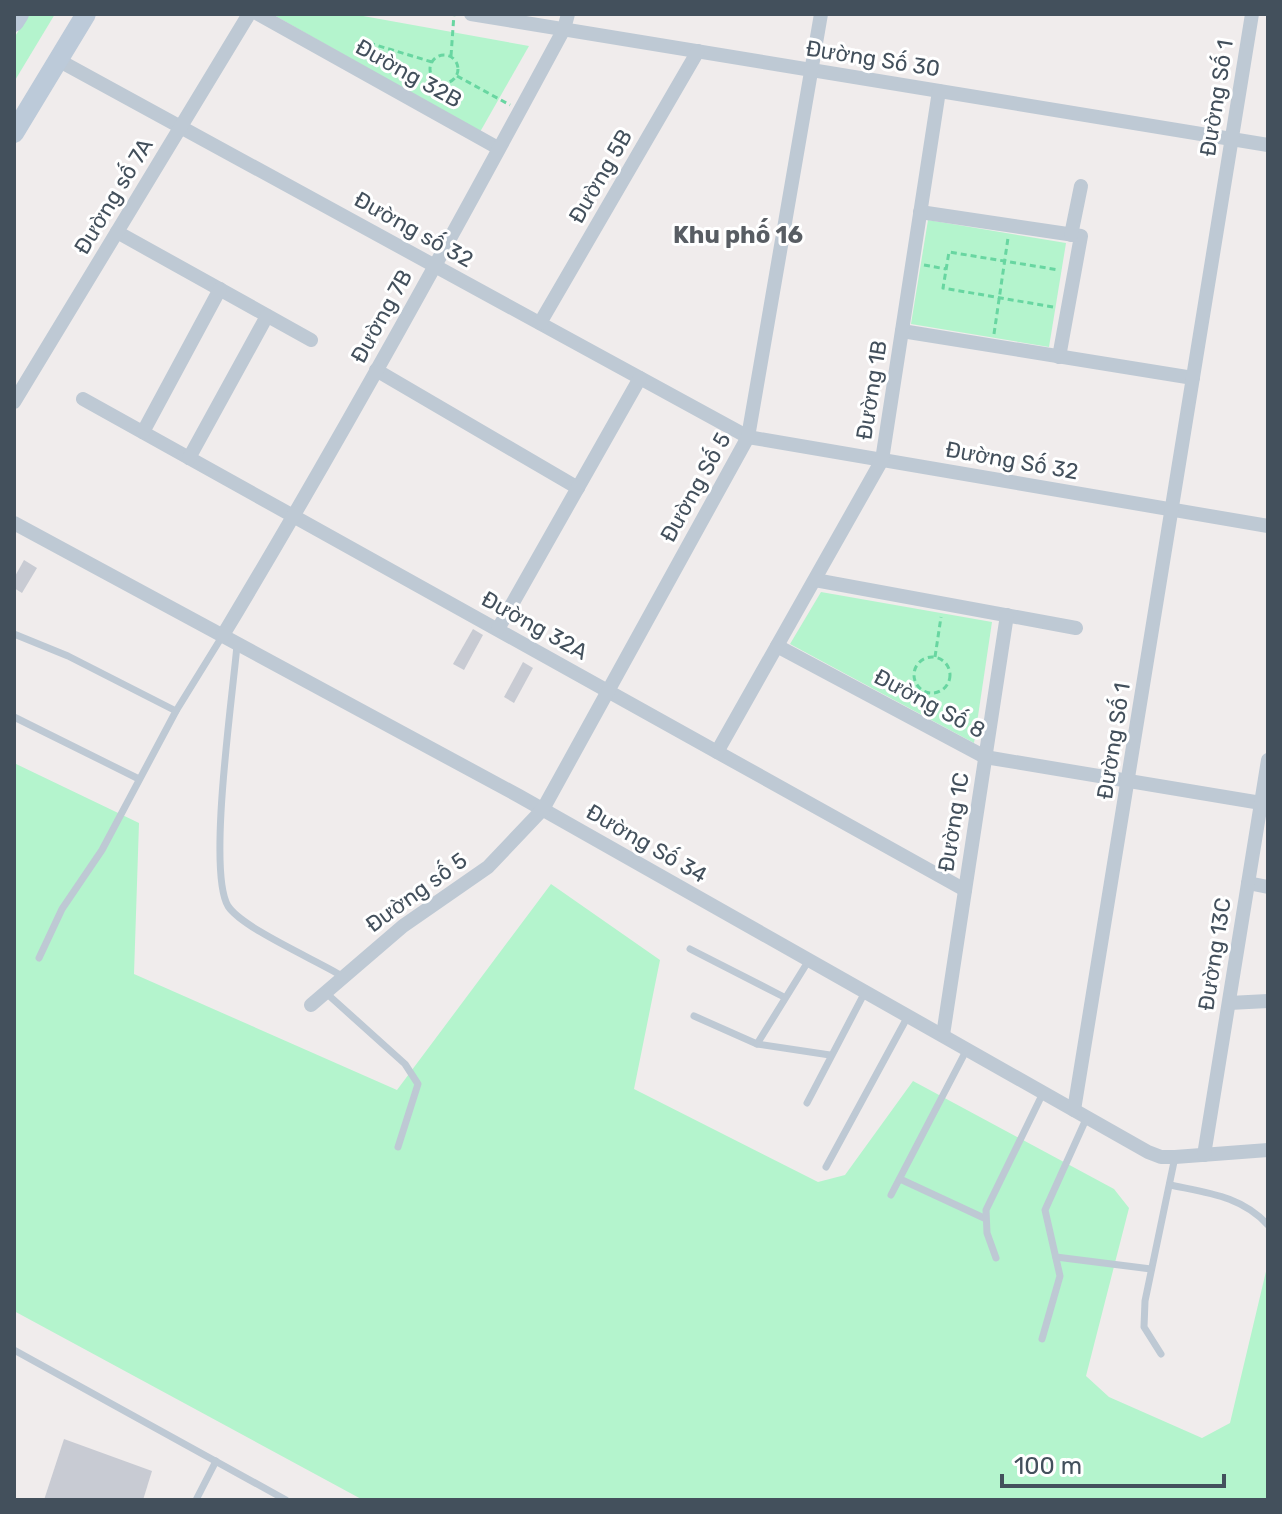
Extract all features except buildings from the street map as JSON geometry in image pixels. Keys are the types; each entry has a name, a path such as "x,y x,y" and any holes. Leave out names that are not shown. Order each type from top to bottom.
{"main road":[{"path":"14,22 19,14"},
{"path":"14,133 86,14"}],"street":[{"name":"Đường số 7A","path":"14,402 249,14"},
{"name":"Đường 32B","path":"258,14 498,148"},
{"name":"Đường Số 30","path":"471,14 1268,145"},
{"name":"Đường 7B","path":"223,635 435,266 564,29 568,14"},
{"name":"Đường Số 5","path":"543,809 748,437 821,14"},
{"path":"1254,14 1268,16"},
{"name":"Đường Số 1","path":"1080,1113 1172,509 1254,14"},
{"name":"Đường 5B","path":"540,323 698,51"},
{"name":"Đường số 32","path":"58,60 748,437"},
{"name":"Đường 1B","path":"717,752 882,460 939,91"},
{"path":"1071,235 1081,186"},
{"path":"920,212 1081,236 1059,357"},
{"path":"117,232 311,340"},
{"path":"143,432 220,289"},
{"path":"189,458 267,316"},
{"path":"902,331 1193,378"},
{"path":"376,370 578,488"},
{"path":"498,629 640,378"},
{"name":"Đường 32A","path":"83,399 965,890"},
{"name":"Đường Số 32","path":"748,437 1268,526"},
{"name":"Đường Số 34","path":"14,523 543,809 1148,1152 1161,1157 1175,1157 1268,1150"},
{"path":"815,580 1076,628"},
{"name":"Đường 1C","path":"943,1035 1007,615"},
{"name":"Đường Số 8","path":"777,646 985,757 1261,803"},
{"name":"Đường 13C","path":"1204,1155 1268,760"},
{"name":"Đường số 5","path":"311,1005 403,926 488,867 543,809"},
{"path":"1248,883 1268,887"},
{"path":"1229,1003 1268,1001"}],"lane":[{"path":"14,634 68,656 176,711"},
{"path":"39,958 62,909 102,850 176,711 223,635"},
{"path":"237,643 222,807 220,886 229,908 253,927 342,976"},
{"path":"14,717 139,779"},
{"path":"690,949 784,997"},
{"path":"757,1044 809,960"},
{"path":"325,992 405,1064 418,1084 398,1147"},
{"path":"807,1103 865,992"},
{"path":"694,1016 757,1044 830,1055"},
{"path":"826,1167 908,1016"},
{"path":"891,1195 967,1049"},
{"path":"996,1258 984,1218 1043,1093"},
{"path":"1042,1339 1060,1276 1045,1210 1080,1113"},
{"path":"1161,1354 1144,1327 1151,1269 1175,1157"},
{"path":"900,1179 984,1218"},
{"path":"1170,1185 1231,1198 1253,1209 1268,1225"},
{"path":"1056,1257 1151,1269"},
{"path":"14,1350 286,1500"},
{"path":"196,1500 216,1461"}],"path":[{"path":"451,56 454,14"},
{"path":"369,43 432,62 443,55 451,56 457,63 457,76"},
{"path":"432,62 431,72 438,81 449,82 457,76"},
{"path":"457,76 520,110"},
{"path":"992,345 1010,225"},
{"path":"1068,310 943,288 949,252 1075,273"},
{"path":"912,264 946,269"},
{"path":"935,657 943,603"},
{"path":"935,657 945,662 950,679 944,689 927,692 918,685 916,668 923,659 935,657"}],"green space":[{"path":"29,14 55,14 14,82 14,38"},
{"path":"272,14 352,14 529,46 480,132"},
{"path":"928,220 1066,243 1049,347 911,324"},
{"path":"821,592 992,622 974,743 790,644"},
{"path":"14,763 139,823 134,974 397,1090 551,884 660,960 634,1089 818,1182 845,1175 913,1081 1114,1189 1129,1208 1086,1376 1109,1397 1202,1438 1230,1423 1268,1263 1268,1500 363,1500 14,1311"}],"district":[{"name":"Khu phố 16","path":"738,235"}]}
